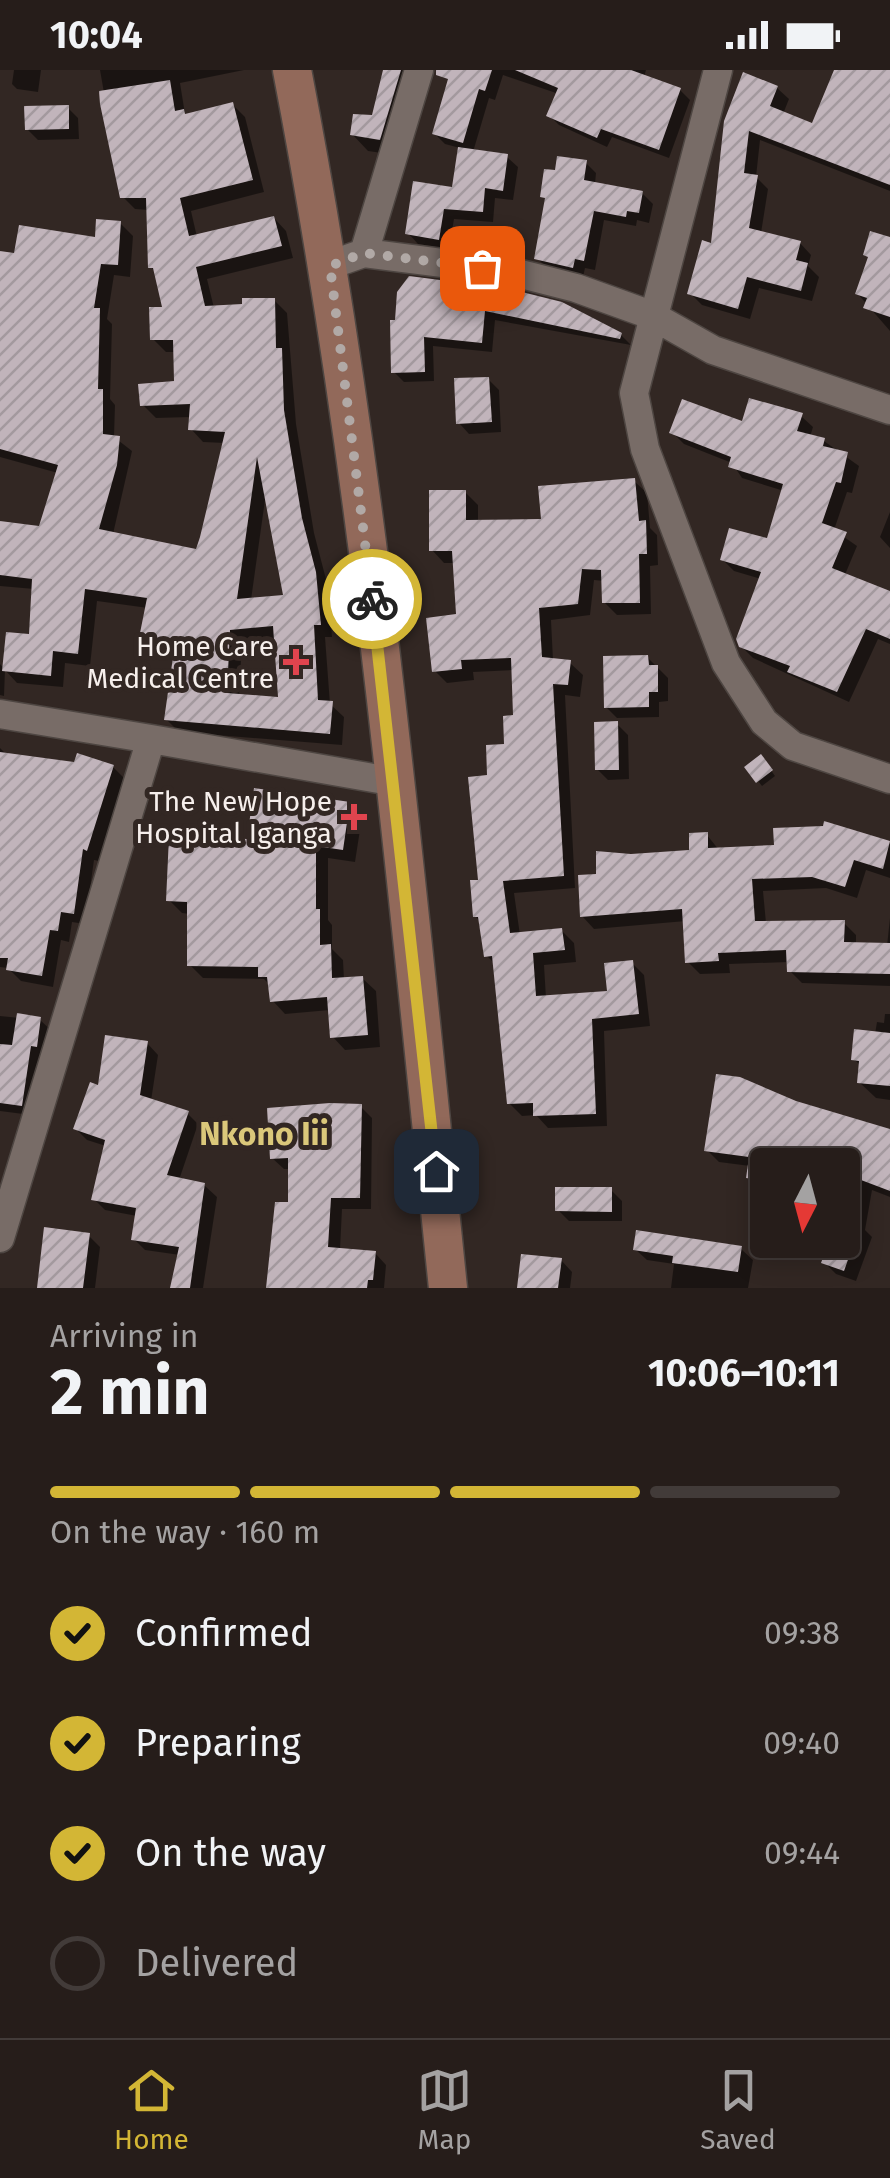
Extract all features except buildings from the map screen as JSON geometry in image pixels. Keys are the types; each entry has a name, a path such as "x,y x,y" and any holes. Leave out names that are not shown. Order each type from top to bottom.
{"main road":[{"path":"292,70 347,259 448,1288"}],"street":[{"path":"419,70 347,259 513,272 651,315 713,350 890,410"},
{"path":"718,70 651,315 634,393 644,449 726,663 764,722 792,746 890,778"},
{"path":"0,714 396,782"},
{"path":"0,1238 150,739"}],"way so far":[{"path":"372,599 330,266 364,253 482,268"}],"place":[{"name":"Home Care Medical Centre","path":"296,662"},
{"name":"The New Hope Hospital Iganga","path":"354,817"}],"district":[{"name":"Nkono Iii","path":"264,1134"}],"route":[{"path":"372,599 396,782 436,1171"}]}
